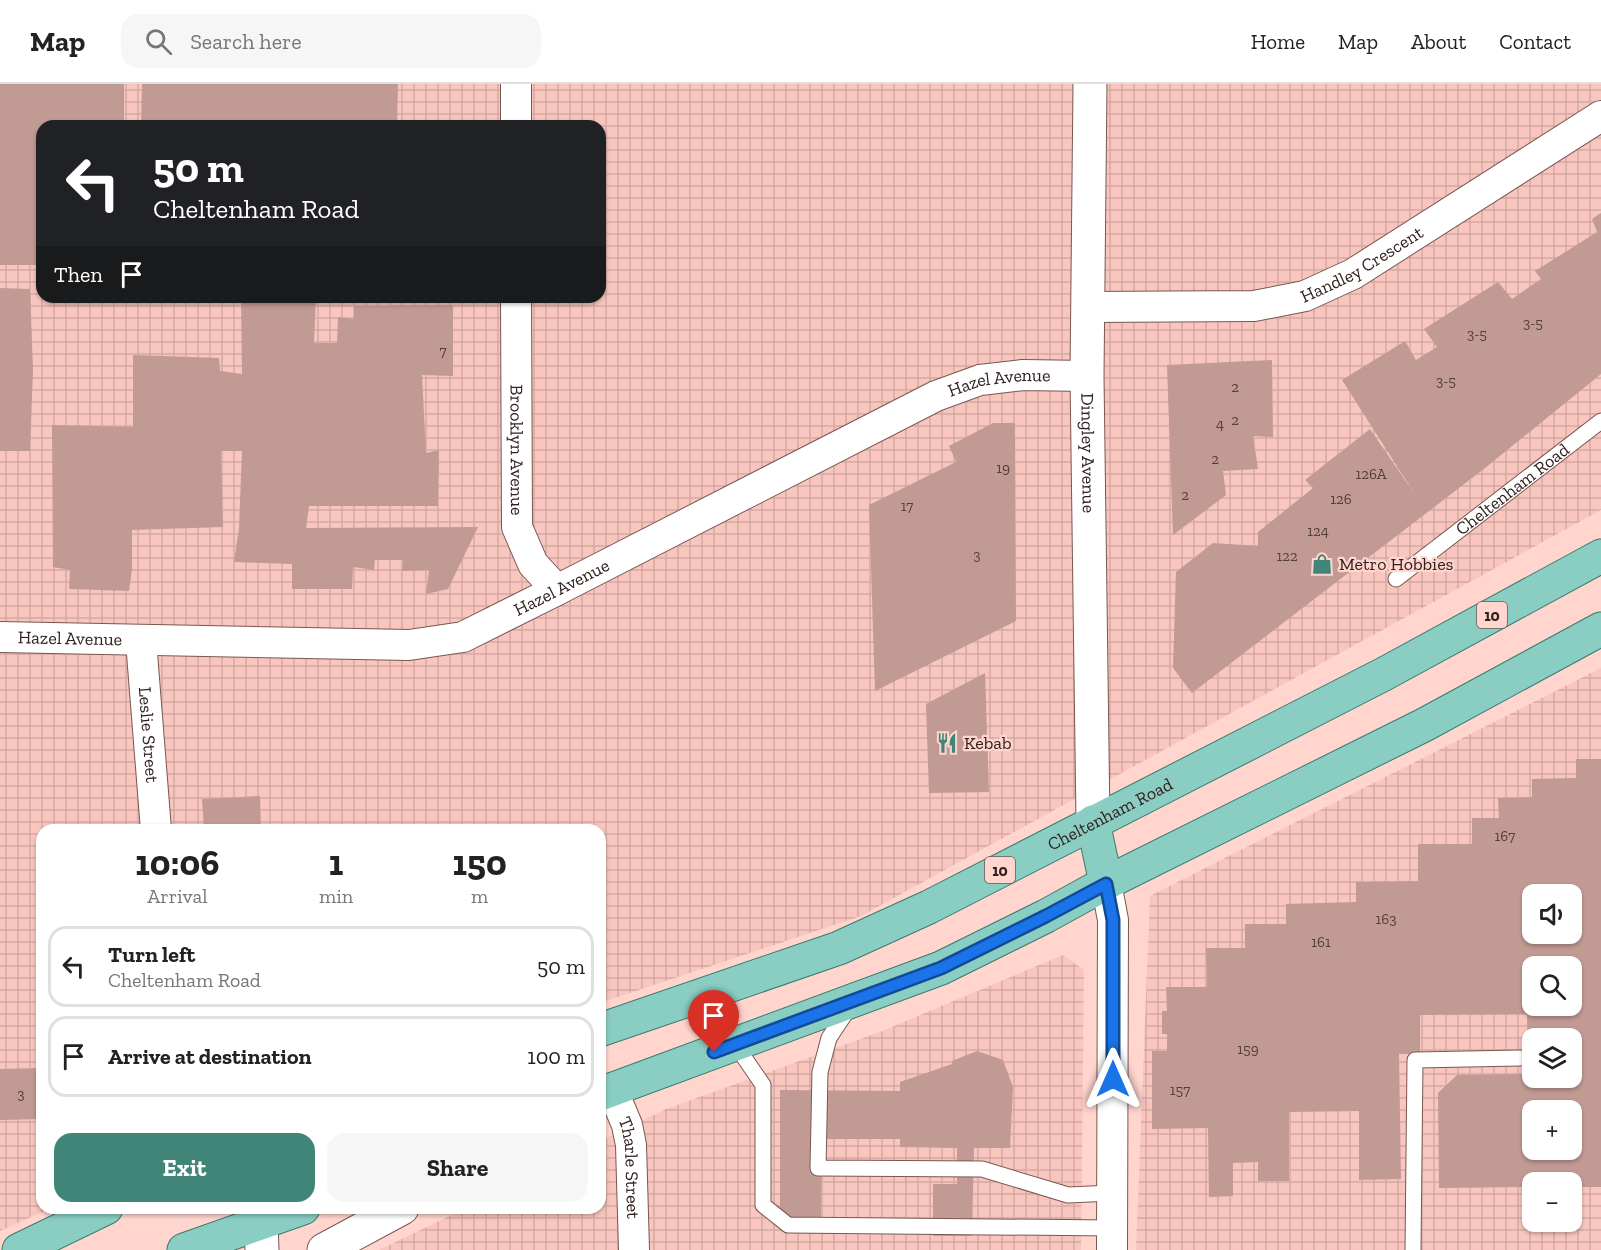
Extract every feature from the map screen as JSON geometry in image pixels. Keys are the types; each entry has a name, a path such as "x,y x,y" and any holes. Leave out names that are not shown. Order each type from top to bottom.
{"main road":[{"name":"Cheltenham Road","path":"606,1028 839,948 929,907 1384,674 1601,556"},
{"path":"606,1092 941,968 1413,730 1601,629"},
{"path":"1093,822 1106,884"},
{"path":"19,1250 94,1214"},
{"path":"184,1250 230,1231 260,1227 289,1214"}],"street":[{"path":"516,84 516,120"},
{"name":"Dingley Avenue","path":"1090,84 1087,376 1093,822"},
{"name":"Handley Crescent","path":"1089,307 1254,306 1305,296 1353,274 1601,116"},
{"name":"Brooklyn Avenue","path":"516,303 517,527 533,564 557,590"},
{"name":"Hazel Avenue","path":"0,637 409,645 463,637 936,396 980,380 1023,375 1087,376"},
{"name":"Leslie Street","path":"141,641 156,824"},
{"path":"1106,884 1113,920 1112,1239"},
{"name":"Tharle Street","path":"606,1096 627,1125 632,1145 634,1250"},
{"path":"324,1250 391,1214"}],"lane":[{"name":"Cheltenham Road","path":"1396,579 1601,421"},
{"path":"854,1000 829,1038 820,1072 818,1168 982,1169 1068,1195 1112,1193"},
{"path":"735,1044 763,1085 764,1205 788,1225 1112,1239"},
{"path":"1413,1250 1415,1060 1520,1058"}],"shaded area":[{"path":"0,84 1601,84 1601,510 861,916 606,1001 606,824 36,824 38,1214 0,1231"},
{"path":"1601,668 1601,1250 1136,1250 1150,896"},
{"path":"1063,955 1084,970 1081,1250 379,1250 454,1214 606,1214 606,1138 666,1109 880,1032"}],"building":[{"path":"0,84 124,84 124,120 36,120 36,265 0,265"},
{"path":"142,84 398,84 397,120 141,120"},
{"path":"1601,213 1601,374 1485,468 1192,693 1173,668 1176,572 1213,543 1258,546 1258,532 1313,488 1305,480 1370,429 1416,496 1342,380 1405,341 1416,360 1437,347 1424,329 1498,282 1512,299 1541,279 1535,271 1597,232 1592,219"},
{"path":"0,288 30,289 33,370 30,451 0,451"},
{"path":"241,303 316,303 314,343 337,343 338,317 354,319 354,306 453,305 453,376 422,375 426,453 439,450 438,506 309,506 306,528 478,527 448,589 426,594 429,570 402,571 403,560 375,560 374,570 353,567 352,589 292,589 292,564 234,562 239,528 242,451 221,451 223,527 132,530 132,569 129,591 69,589 70,570 53,567 52,425 133,427 133,355 219,358 220,371 242,374"},
{"path":"1272,360 1273,437 1253,436 1258,469 1223,471 1226,495 1173,535 1167,365"},
{"path":"993,423 1015,423 1016,621 875,691 869,505 956,462 949,446"},
{"path":"985,673 989,792 929,793 926,704"},
{"path":"1576,759 1601,759 1601,1187 1582,1187 1582,1172 1522,1172 1522,1187 1439,1188 1438,1093 1457,1075 1522,1074 1522,1088 1582,1088 1582,1028 1527,1028 1527,1016 1582,1016 1582,956 1522,956 1522,1014 1420,1015 1420,1054 1399,1054 1401,1179 1359,1180 1359,1111 1289,1112 1289,1181 1258,1181 1258,1162 1233,1163 1233,1196 1209,1197 1208,1128 1152,1129 1152,1051 1167,1051 1167,1034 1162,1034 1162,1011 1167,1011 1166,987 1207,987 1206,948 1245,948 1245,924 1286,924 1286,904 1356,902 1356,882 1418,881 1418,844 1472,844 1472,818 1499,818 1498,798 1532,797 1532,779 1576,778"},
{"path":"260,796 261,824 204,824 202,799"},
{"path":"977,1051 1003,1060 1013,1087 1010,1148 974,1148 972,1236 933,1236 933,1184 957,1184 957,1148 900,1147 900,1139 822,1139 821,1217 780,1217 780,1090 900,1091 900,1082 952,1064 952,1061"},
{"path":"36,1068 36,1119 0,1120 0,1069"}],"place":[{"name":"Metro Hobbies","path":"1322,564"},
{"name":"Kebab","path":"947,743"}],"route":[{"path":"714,1052 941,968 1106,884 1113,920 1113,1079"}]}
